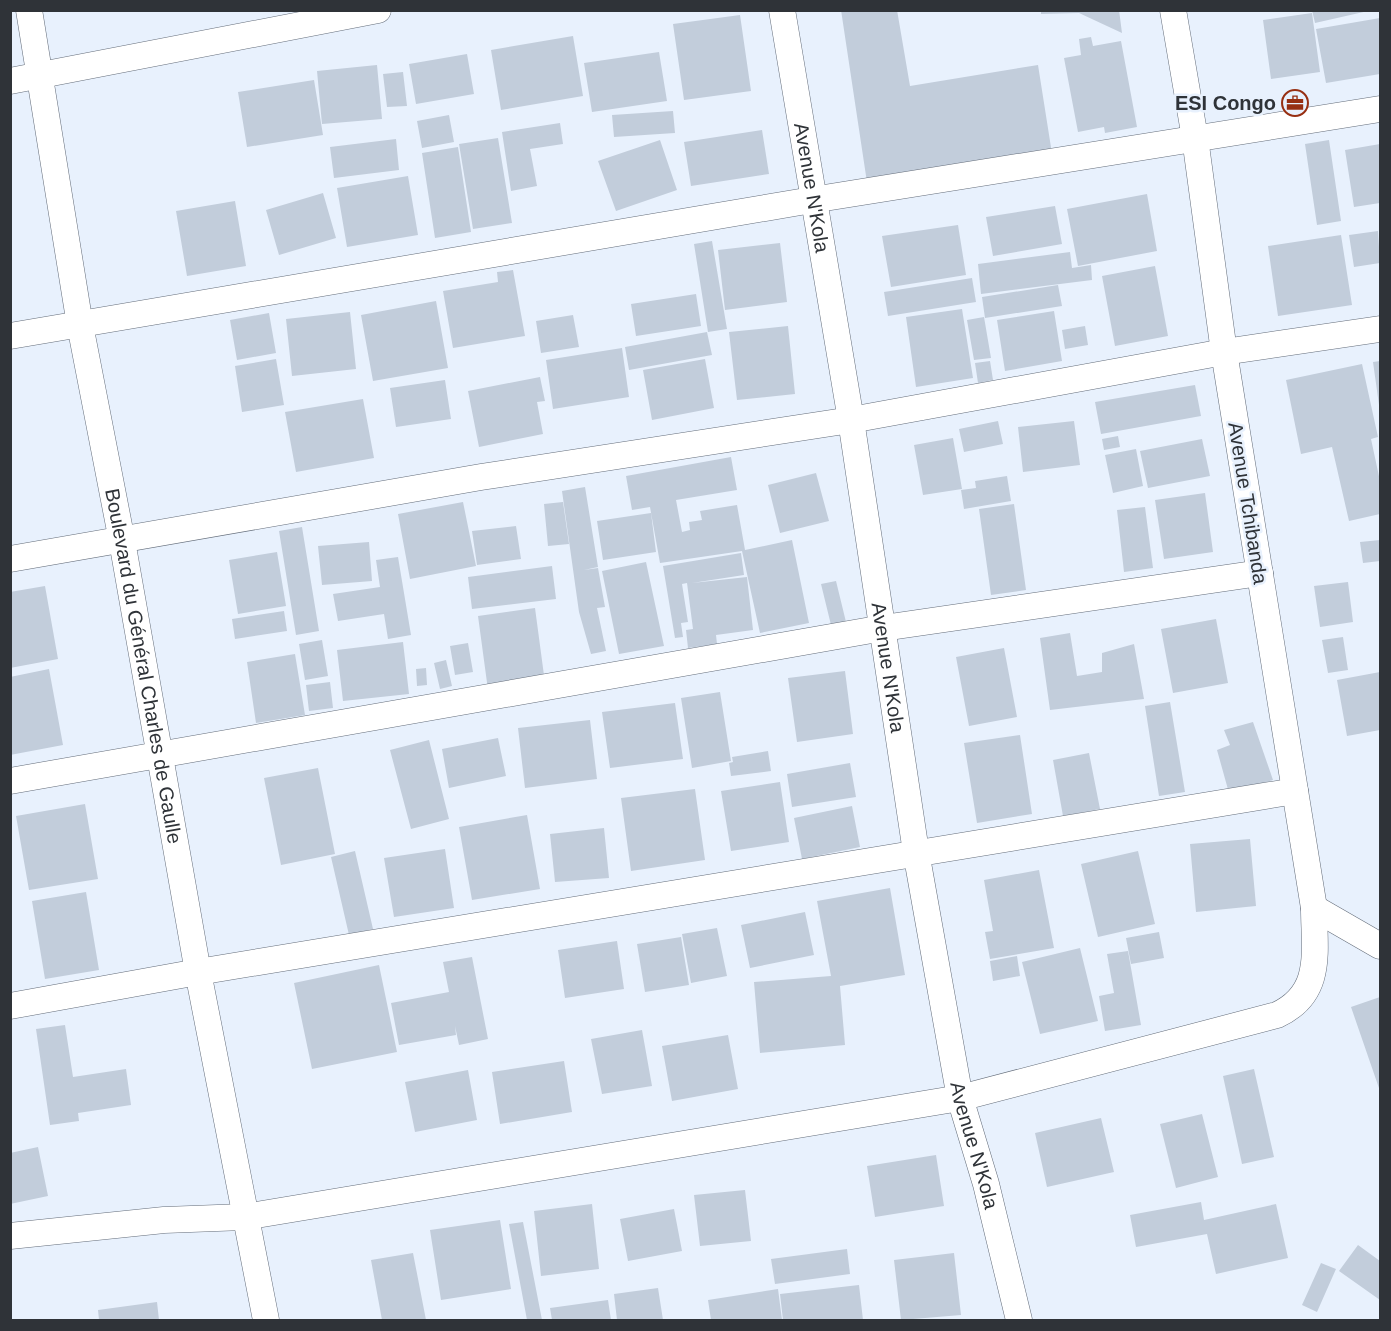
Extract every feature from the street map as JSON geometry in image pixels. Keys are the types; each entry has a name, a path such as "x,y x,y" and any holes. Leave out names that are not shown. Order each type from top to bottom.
{"street":[{"name":"Boulevard du Général Charles de Gaulle","path":"29,10 80,325 161,754 198,972 244,1218 266,1320"},
{"path":"10,81 41,77 378,10"},
{"name":"Avenue N'Kola","path":"782,10 812,200 851,420 916,852 960,1098 986,1184 1019,1320"},
{"name":"Avenue Tchibanda","path":"960,1098 1278,1015 1291,1009 1306,994 1314,970 1314,908 1224,351 1195,138 1173,10"},
{"path":"10,336 812,200 1380,109"},
{"path":"10,559 481,477 851,420 1224,351 1380,328"},
{"path":"10,781 883,628 1260,573"},
{"path":"10,1006 198,972 1295,791"},
{"path":"1314,908 1380,946"},
{"path":"10,1236 164,1220 244,1218 960,1098"}],"building":[{"path":"841,10 897,10 910,86 1038,65 1053,160 868,189"},
{"path":"1041,10 1119,10 1122,33 1079,13 1041,14"},
{"path":"1312,10 1368,10 1368,11 1315,23"},
{"path":"1312,13 1320,72 1271,79 1263,20"},
{"path":"740,15 751,91 684,100 673,24"},
{"path":"1380,18 1380,74 1326,83 1316,29"},
{"path":"573,36 583,96 501,110 491,50"},
{"path":"1091,37 1093,46 1121,41 1137,127 1105,133 1104,127 1078,132 1064,58 1081,55 1079,39"},
{"path":"659,52 667,101 592,112 584,63"},
{"path":"467,54 474,94 416,104 409,64"},
{"path":"377,65 382,119 322,124 317,71"},
{"path":"403,72 407,106 387,107 383,74"},
{"path":"314,80 323,135 247,147 238,92"},
{"path":"673,111 675,133 614,137 612,115"},
{"path":"449,115 454,142 422,148 417,121"},
{"path":"560,123 563,144 530,149 537,186 511,191 502,132"},
{"path":"762,130 769,174 691,186 684,142"},
{"path":"498,138 512,223 473,229 459,144"},
{"path":"396,139 399,170 334,178 330,147"},
{"path":"660,140 677,190 616,211 598,161"},
{"path":"1329,140 1341,221 1317,225 1305,144"},
{"path":"1380,144 1380,203 1354,207 1345,150"},
{"path":"458,147 471,232 435,238 422,153"},
{"path":"408,176 418,235 347,247 337,188"},
{"path":"323,193 336,238 279,255 266,210"},
{"path":"1147,194 1157,251 1078,266 1067,209"},
{"path":"235,201 246,266 187,276 176,211"},
{"path":"1055,206 1062,244 993,256 986,217"},
{"path":"958,225 966,275 891,287 882,236"},
{"path":"1378,231 1380,263 1354,267 1349,235"},
{"path":"1341,235 1352,305 1278,316 1268,246"},
{"path":"712,241 727,329 708,332 694,244"},
{"path":"780,243 787,302 725,310 718,250"},
{"path":"1070,252 1072,268 1091,265 1092,280 981,294 978,264"},
{"path":"1155,266 1168,336 1115,346 1102,276"},
{"path":"513,270 525,336 453,348 443,291 498,282 497,272"},
{"path":"972,278 976,302 888,316 884,292"},
{"path":"1058,285 1062,306 985,318 982,297"},
{"path":"696,294 701,326 636,336 631,304"},
{"path":"436,301 448,368 373,381 361,315"},
{"path":"962,309 973,378 916,387 906,317"},
{"path":"1054,311 1062,361 1005,371 997,320"},
{"path":"350,312 356,369 292,376 286,319"},
{"path":"269,313 276,353 237,360 230,320"},
{"path":"573,315 579,347 541,353 536,321"},
{"path":"984,317 991,358 974,360 967,320"},
{"path":"788,326 795,394 737,400 729,332"},
{"path":"1085,326 1088,345 1065,349 1062,330"},
{"path":"707,332 712,355 629,370 625,347"},
{"path":"622,348 629,397 553,409 546,360"},
{"path":"276,359 284,405 242,412 235,366"},
{"path":"705,359 714,408 652,420 643,370"},
{"path":"990,361 993,380 978,383 975,363"},
{"path":"1380,361 1380,405 1379,405 1373,362"},
{"path":"1362,364 1378,437 1371,439 1380,481 1380,514 1349,521 1332,447 1301,454 1286,380"},
{"path":"540,377 545,401 537,402 543,434 479,447 468,391"},
{"path":"445,380 451,419 396,427 390,388"},
{"path":"1195,385 1201,416 1101,434 1095,402"},
{"path":"363,399 374,458 296,472 285,412"},
{"path":"998,421 1003,444 964,452 959,429"},
{"path":"1074,421 1080,465 1023,472 1018,427"},
{"path":"1118,436 1120,447 1104,450 1102,439"},
{"path":"953,438 962,489 923,495 914,445"},
{"path":"1202,439 1210,476 1148,488 1140,451"},
{"path":"1136,449 1143,486 1113,493 1105,455"},
{"path":"731,457 737,490 676,500 682,532 690,530 689,522 702,520 700,511 737,505 745,550 792,540 809,623 760,633 742,551 660,563 650,507 632,510 626,476"},
{"path":"816,473 829,521 780,533 768,485"},
{"path":"1007,476 1011,501 964,509 961,490 976,488 975,481"},
{"path":"585,487 598,567 584,570 598,568 605,607 597,608 606,651 591,654 579,612 562,491"},
{"path":"1205,493 1213,552 1164,559 1155,500"},
{"path":"463,502 476,566 410,579 398,514"},
{"path":"563,502 569,544 548,546 544,504"},
{"path":"1014,504 1026,590 991,595 979,509"},
{"path":"1145,507 1153,568 1124,572 1117,510"},
{"path":"651,513 656,552 603,560 597,521"},
{"path":"516,526 521,559 477,565 472,531"},
{"path":"302,527 319,631 296,635 279,531"},
{"path":"1380,540 1380,561 1363,563 1360,542"},
{"path":"369,542 372,581 322,585 318,546"},
{"path":"277,552 286,606 238,614 229,560"},
{"path":"741,553 744,575 692,583 747,577 753,630 716,635 717,644 688,648 686,630 693,629 687,583 682,584 688,622 681,623 683,637 675,638 663,566"},
{"path":"398,557 411,635 388,639 384,614 338,621 333,594 380,587 376,560"},
{"path":"646,562 664,646 619,654 602,571"},
{"path":"552,566 556,599 472,609 468,577"},
{"path":"836,581 846,622 831,625 821,584"},
{"path":"1348,582 1353,622 1320,627 1314,586"},
{"path":"45,586 58,659 10,668 10,592"},
{"path":"535,608 545,683 488,690 478,616"},
{"path":"284,611 287,631 235,639 232,619"},
{"path":"1216,619 1228,683 1173,693 1161,629"},
{"path":"1070,633 1077,676 1102,672 1102,653 1134,644 1144,699 1050,710 1040,638"},
{"path":"1343,637 1348,670 1328,673 1322,640"},
{"path":"322,640 328,676 305,680 299,644"},
{"path":"403,642 409,694 343,701 337,650"},
{"path":"468,643 473,672 455,675 450,646"},
{"path":"1004,648 1017,717 969,726 956,657"},
{"path":"295,654 305,715 256,723 247,662"},
{"path":"446,660 452,686 440,689 434,663"},
{"path":"426,668 427,685 417,686 416,669"},
{"path":"49,669 63,745 10,755 10,677"},
{"path":"845,671 853,734 797,742 788,678"},
{"path":"1380,672 1380,730 1347,736 1337,680"},
{"path":"330,682 333,708 309,711 306,685"},
{"path":"720,692 731,761 692,768 681,698"},
{"path":"1170,702 1185,792 1159,796 1145,706"},
{"path":"675,703 683,759 610,768 602,712"},
{"path":"590,720 597,779 525,788 518,728"},
{"path":"1253,722 1273,780 1229,793 1217,750 1230,745 1224,730"},
{"path":"1020,735 1032,814 977,823 964,743"},
{"path":"498,738 506,776 449,788 442,749"},
{"path":"429,740 449,819 411,829 390,750"},
{"path":"768,751 771,771 731,776 729,763 733,762 732,757"},
{"path":"1089,753 1100,809 1063,816 1053,760"},
{"path":"850,763 856,797 792,807 787,774"},
{"path":"318,768 335,854 281,865 264,778"},
{"path":"780,782 789,842 731,851 721,791"},
{"path":"695,789 705,860 631,871 621,798"},
{"path":"85,804 98,879 29,890 16,816"},
{"path":"852,806 860,847 802,859 794,818"},
{"path":"527,815 540,889 472,900 459,827"},
{"path":"604,828 609,878 555,882 550,834"},
{"path":"1250,839 1256,906 1196,912 1190,844"},
{"path":"445,849 454,908 394,917 384,858"},
{"path":"355,851 373,929 349,935 331,857"},
{"path":"1138,851 1155,924 1098,937 1081,864"},
{"path":"1039,870 1054,948 990,959 985,932 993,931 984,880"},
{"path":"890,888 905,975 840,986 845,1045 760,1053 754,982 831,976 817,901"},
{"path":"86,892 99,970 45,979 32,901"},
{"path":"805,912 814,955 750,968 741,925"},
{"path":"717,928 727,976 691,983 682,934"},
{"path":"1159,932 1164,958 1131,964 1126,938"},
{"path":"681,937 689,985 645,992 637,944"},
{"path":"617,941 624,989 565,998 558,950"},
{"path":"1080,948 1098,1021 1040,1034 1022,962"},
{"path":"1128,951 1141,1025 1105,1031 1099,996 1114,993 1107,954"},
{"path":"1017,956 1020,976 993,981 990,961"},
{"path":"472,957 488,1039 459,1045 455,1026 456,1035 399,1045 391,1003 449,992 443,962"},
{"path":"379,965 397,1052 312,1069 294,983"},
{"path":"1380,997 1380,1091 1351,1007"},
{"path":"65,1025 73,1077 126,1069 131,1105 78,1113 79,1121 50,1125 36,1029"},
{"path":"642,1030 652,1086 602,1094 591,1039"},
{"path":"728,1035 738,1089 672,1101 662,1046"},
{"path":"564,1061 572,1112 500,1124 492,1072"},
{"path":"1254,1069 1274,1157 1242,1164 1223,1076"},
{"path":"468,1070 477,1120 415,1132 405,1082"},
{"path":"1202,1114 1218,1177 1176,1188 1160,1124"},
{"path":"1101,1118 1114,1172 1047,1187 1035,1133"},
{"path":"38,1147 48,1196 10,1204 10,1153"},
{"path":"936,1155 944,1206 875,1217 867,1166"},
{"path":"745,1190 751,1241 700,1246 694,1195"},
{"path":"1201,1202 1204,1220 1276,1204 1288,1258 1216,1274 1207,1234 1136,1247 1130,1215"},
{"path":"592,1204 599,1269 541,1276 534,1211"},
{"path":"674,1209 682,1251 628,1261 620,1219"},
{"path":"500,1220 511,1289 441,1300 430,1230"},
{"path":"523,1222 542,1320 527,1320 509,1224"},
{"path":"1358,1245 1380,1261 1380,1300 1339,1271"},
{"path":"847,1249 850,1274 775,1284 771,1259"},
{"path":"413,1253 426,1320 382,1320 371,1260"},
{"path":"954,1253 961,1315 901,1320 894,1260"},
{"path":"1321,1263 1336,1269 1317,1312 1302,1305"},
{"path":"859,1285 863,1320 783,1320 780,1294"},
{"path":"658,1288 663,1320 617,1320 614,1294"},
{"path":"778,1289 782,1320 711,1320 708,1300"},
{"path":"608,1300 611,1320 552,1320 550,1308"},
{"path":"157,1302 159,1320 99,1320 98,1310"}],"place":[{"name":"ESI Congo","path":"1295,103"}]}
